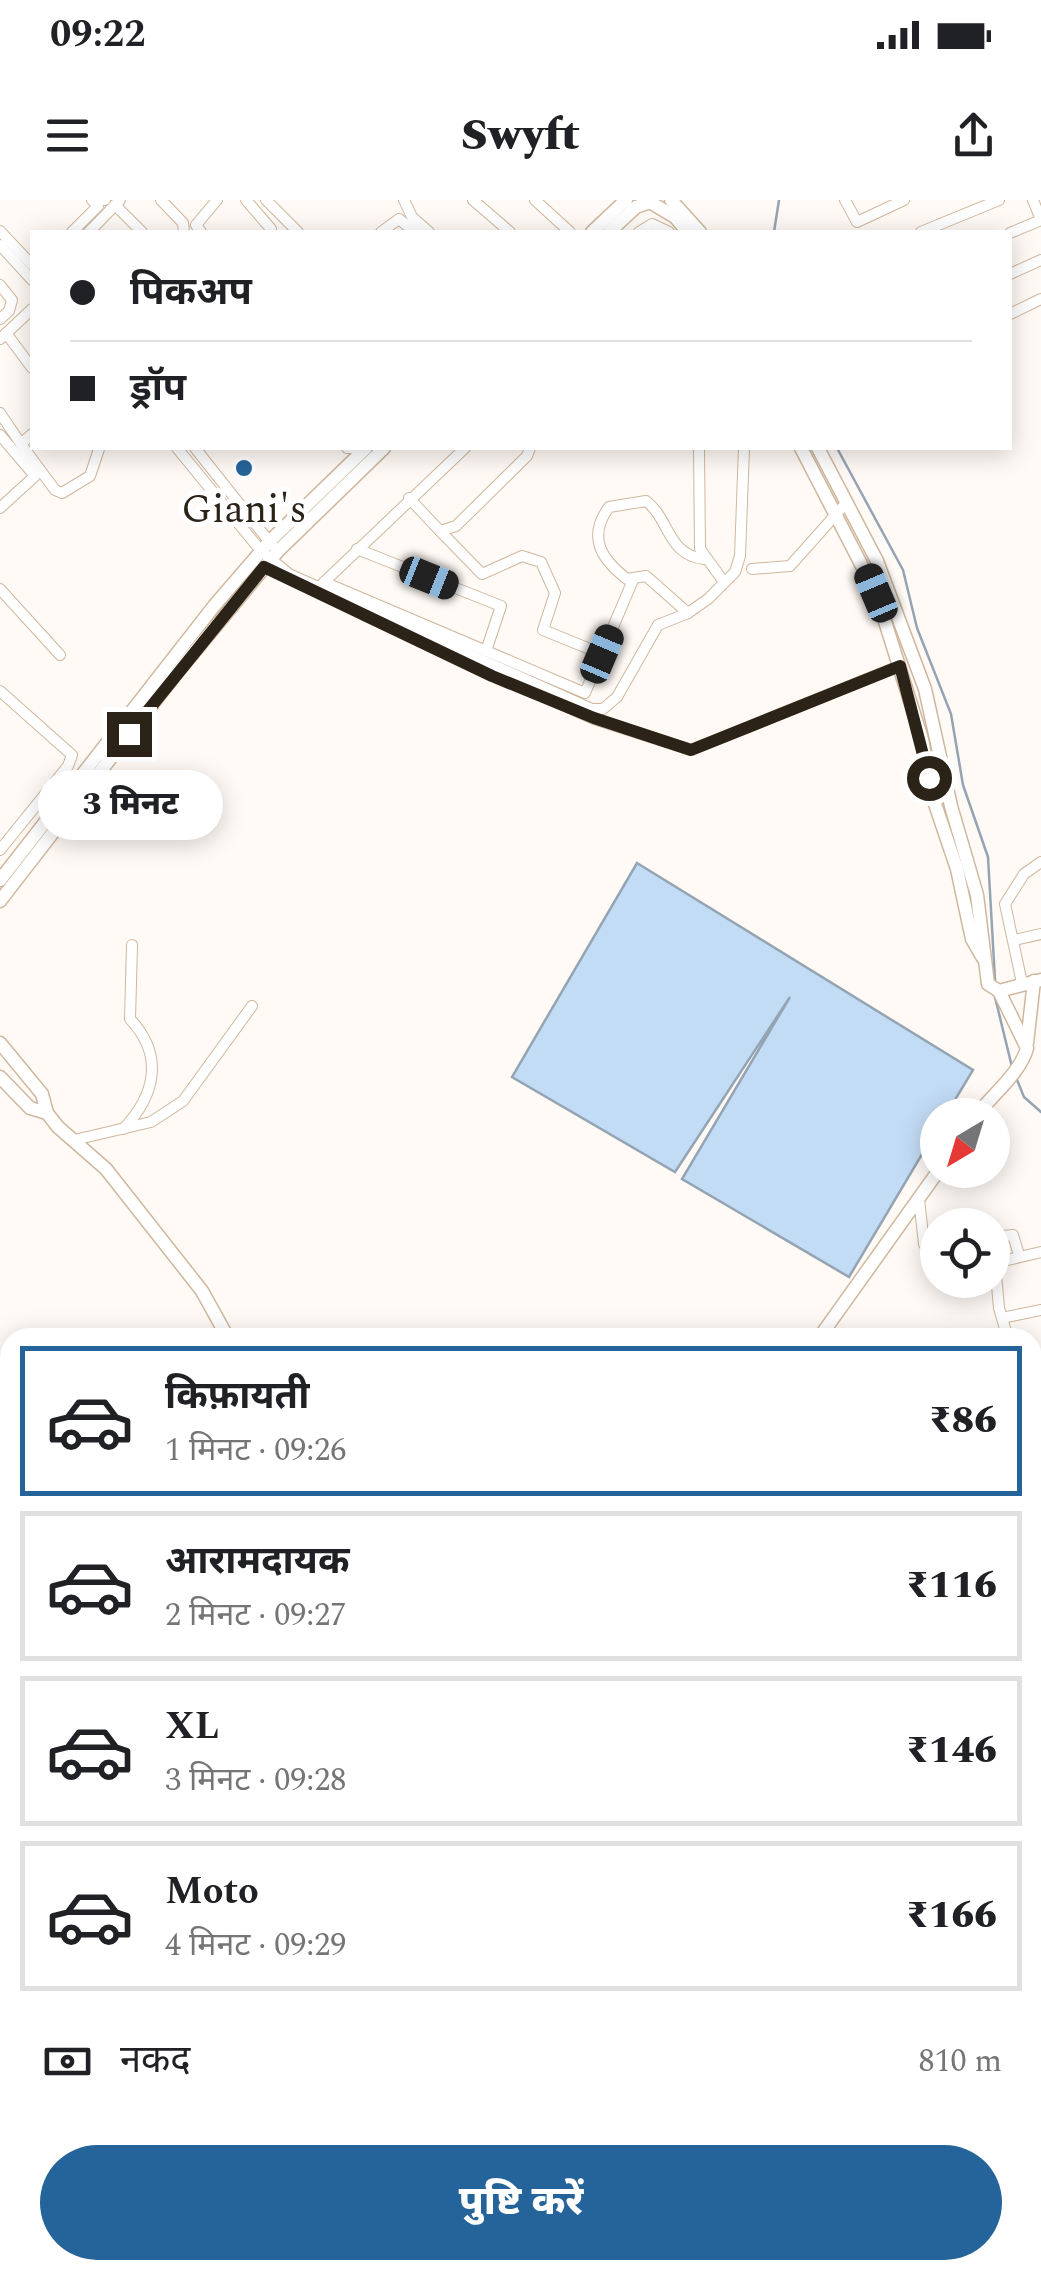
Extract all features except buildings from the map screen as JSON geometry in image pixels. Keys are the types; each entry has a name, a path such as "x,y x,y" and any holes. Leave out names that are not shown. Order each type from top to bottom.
{"street":[{"path":"74,230 98,206 92,200"},
{"path":"162,200 184,230"},
{"path":"199,230 196,224 217,200"},
{"path":"246,200 269,230 283,217"},
{"path":"266,200 294,230"},
{"path":"404,200 412,218 426,230"},
{"path":"473,200 508,230"},
{"path":"535,200 568,230"},
{"path":"594,230 626,200"},
{"path":"670,200 698,230"},
{"path":"844,200 858,222 904,200"},
{"path":"926,230 999,200"},
{"path":"1012,232 1041,220 1034,200"},
{"path":"90,230 110,201 140,230"},
{"path":"611,230 644,201 660,204 686,230"},
{"path":"384,230 399,219 413,230"},
{"path":"642,230 652,224 665,230"},
{"path":"0,232 30,263"},
{"path":"0,245 30,278"},
{"path":"1012,273 1041,260"},
{"path":"0,285 12,300 9,311 0,319"},
{"path":"1012,313 1041,299"},
{"path":"30,312 3,336 30,363"},
{"path":"0,416 0,432 36,476 0,508"},
{"path":"0,416 55,490 62,493 90,476 98,450"},
{"path":"21,444 30,436"},
{"path":"180,450 268,554 321,585 592,709 602,710 618,697 658,625 688,613 739,564 744,450"},
{"path":"197,450 268,554 492,676 594,718 691,750 900,666"},
{"path":"0,901 79,789 268,554 364,450"},
{"path":"268,554 382,450"},
{"path":"321,585 463,450"},
{"path":"440,531 456,526 528,456 530,450"},
{"path":"699,450 700,540 704,559 724,582"},
{"path":"802,450 877,561 925,689 951,806 977,895 985,942 982,958"},
{"path":"819,450 876,593 900,666 957,869 972,939 1027,1048"},
{"path":"409,498 482,574 522,556 541,562 555,594 542,630 602,654"},
{"path":"688,613 646,576 633,580 617,571 598,547 598,524 614,505 646,501 660,515 667,536 675,545 692,558 704,559"},
{"path":"752,569 790,566 841,507"},
{"path":"358,549 501,606 486,651"},
{"path":"321,585 585,693 633,580"},
{"path":"0,589 60,655"},
{"path":"0,691 72,755 0,850"},
{"path":"0,880 58,805 79,789"},
{"path":"45,795 58,805"},
{"path":"991,1098 1027,1048 1032,981 1006,915 1007,894 1040,865"},
{"path":"1014,940 1041,934"},
{"path":"122,1130 144,1108 151,1082 148,1038 130,1019 132,944"},
{"path":"995,989 1032,981"},
{"path":"74,1140 151,1122 183,1101 252,1006"},
{"path":"0,1043 42,1094 47,1113"},
{"path":"0,1076 30,1108 47,1113 106,1169 202,1291 222,1328"},
{"path":"826,1328 926,1188"},
{"path":"918,1199 920,1214"},
{"path":"1010,1235 1019,1254"},
{"path":"1005,1328 994,1266 1019,1254 1041,1252"},
{"path":"1002,1318 1041,1310"}],"water":[{"path":"637,863 973,1070 956,1098 920,1098 920,1158 849,1277 682,1179 790,997 675,1172 512,1077"}],"waterway":[{"path":"774,230 779,200"},
{"path":"838,450 903,570 917,628 951,714 963,785 988,857 995,980"},
{"path":"994,993 1012,1067"},
{"path":"1017,1080 1024,1097 1041,1112"}],"place":[{"name":"Giani's","path":"244,468"}],"route":[{"path":"129,734 264,567 492,676 594,718 691,750 900,666 929,778"}]}
